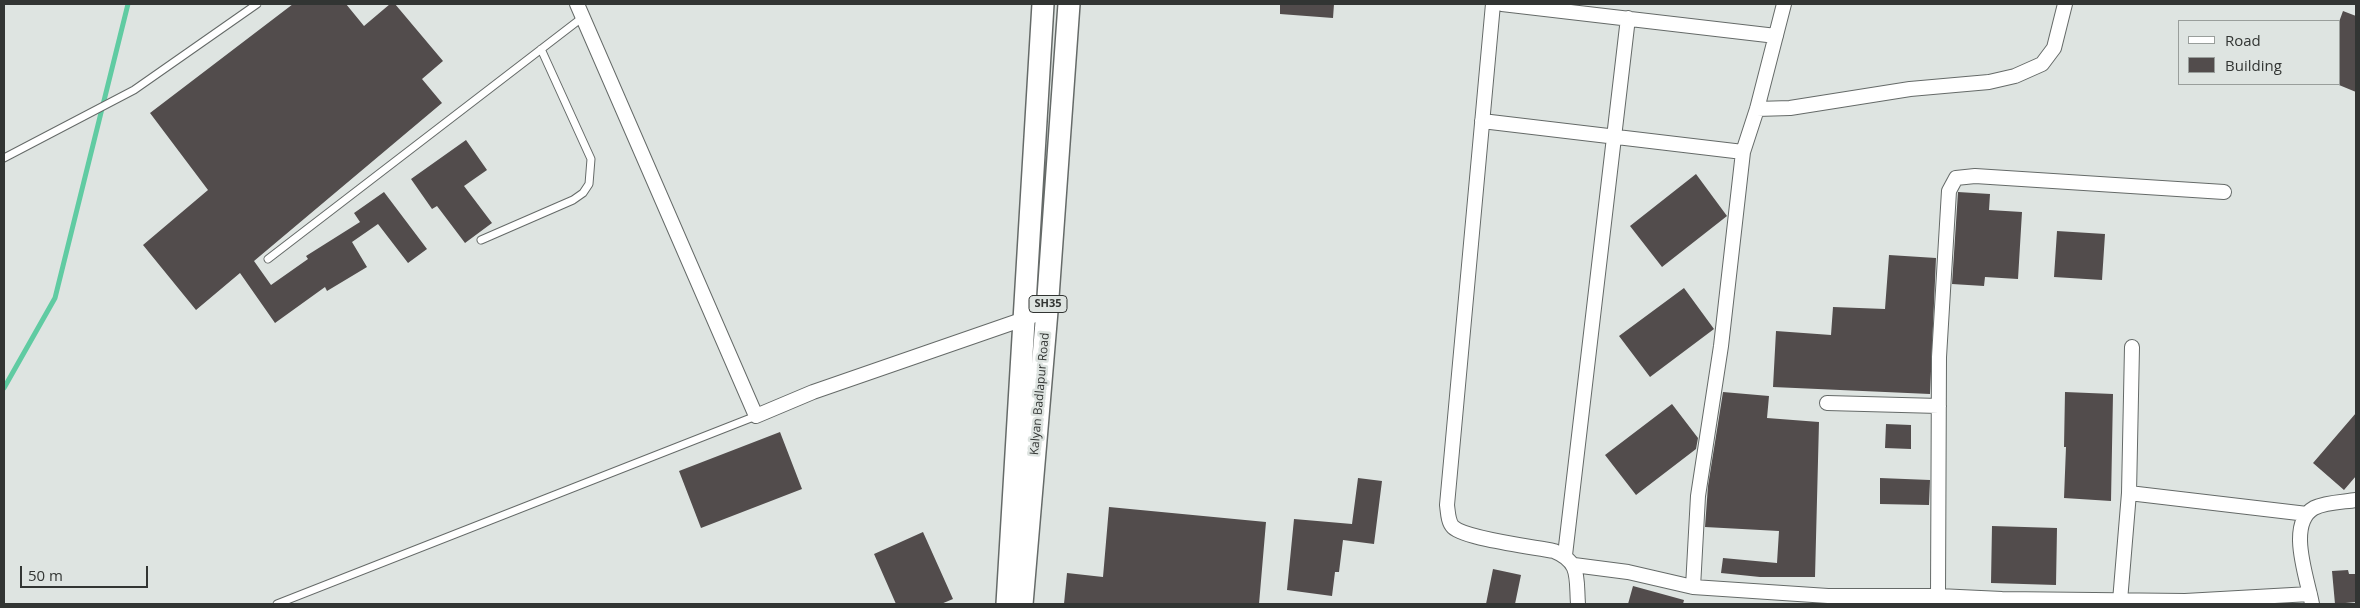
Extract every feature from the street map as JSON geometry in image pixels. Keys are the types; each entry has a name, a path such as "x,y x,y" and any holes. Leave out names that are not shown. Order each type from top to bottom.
{"main road":[{"name":"Kalyan Badlapur Road","path":"1007,604 1043,4"},
{"name":"Kalyan Badlapur Road","path":"1022,604 1048,310 1069,4"}],"street":[{"path":"577,4 756,416 813,392 1048,310"},
{"path":"1493,4 1447,505 1450,522 1457,530 1469,535 1554,550 1569,560 1693,587 1828,596 1938,596 2184,601 2311,599 2299,540 2301,524 2307,514 2314,509 2327,504 2356,500"},
{"path":"1502,4 1776,36"},
{"path":"1693,587 1698,496 1720,346 1743,152 1757,109 1784,4"},
{"path":"1757,109 1790,108 1910,88 1989,82 2015,76 2042,64 2054,48 2065,4"},
{"path":"1578,604 1569,560 1628,18"},
{"path":"1482,121 1743,152"},
{"path":"1938,596 1939,357 1949,191 1956,178 1975,176 2224,192"},
{"path":"2120,600 2129,493 2132,347"},
{"path":"1826,403 1939,406"},
{"path":"2129,493 2307,514"}],"lane":[{"path":"4,158 134,90 257,4"},
{"path":"268,259 583,17"},
{"path":"481,240 573,200 583,193 590,184 591,159 541,49"},
{"path":"278,604 756,416"}],"building":[{"path":"293,4 346,4 364,26 390,4 395,4 443,61 422,79 442,103 254,261 271,285 308,259 306,256 360,222 354,213 384,192 427,249 408,263 378,224 352,242 367,267 327,291 325,287 275,323 240,273 196,310 143,245 208,190 150,113"},
{"path":"1280,4 1334,4 1333,18 1280,14"},
{"path":"2343,11 2356,16 2356,92 2339,85 2340,20"},
{"path":"466,140 487,170 464,186 492,223 465,243 437,206 432,209 411,179"},
{"path":"1696,174 1727,216 1662,267 1630,226"},
{"path":"1958,192 1990,194 1989,210 2022,212 2018,279 1985,277 1984,286 1952,284"},
{"path":"2057,231 2105,234 2102,280 2054,277"},
{"path":"1889,255 1936,258 1930,394 1773,387 1776,331 1831,335 1833,307 1885,309"},
{"path":"1684,288 1714,329 1650,377 1619,336"},
{"path":"1723,392 1769,396 1767,418 1819,422 1815,577 1760,577 1721,573 1723,558 1777,563 1779,531 1705,527 1708,486"},
{"path":"2065,392 2113,394 2111,501 2064,498 2066,447 2064,447"},
{"path":"1672,404 1698,438 1696,449 1636,495 1605,455"},
{"path":"2356,413 2356,476 2344,490 2313,463"},
{"path":"1886,424 1911,425 1911,449 1885,448"},
{"path":"780,432 802,489 701,528 679,471"},
{"path":"1358,478 1382,481 1374,544 1343,540 1339,572 1335,572 1332,596 1287,590 1294,519 1352,524"},
{"path":"1880,478 1930,480 1929,505 1880,504"},
{"path":"1109,507 1266,522 1259,604 1064,604 1067,573 1103,577"},
{"path":"1992,526 2057,528 2056,585 1991,583"},
{"path":"923,532 953,599 941,604 896,604 874,554"},
{"path":"1493,569 1521,575 1515,604 1486,604"},
{"path":"2348,570 2349,574 2356,574 2356,602 2335,604 2332,571"},
{"path":"1633,586 1684,600 1683,604 1628,604"}],"waterway":[{"path":"4,388 55,298 128,4"}]}
